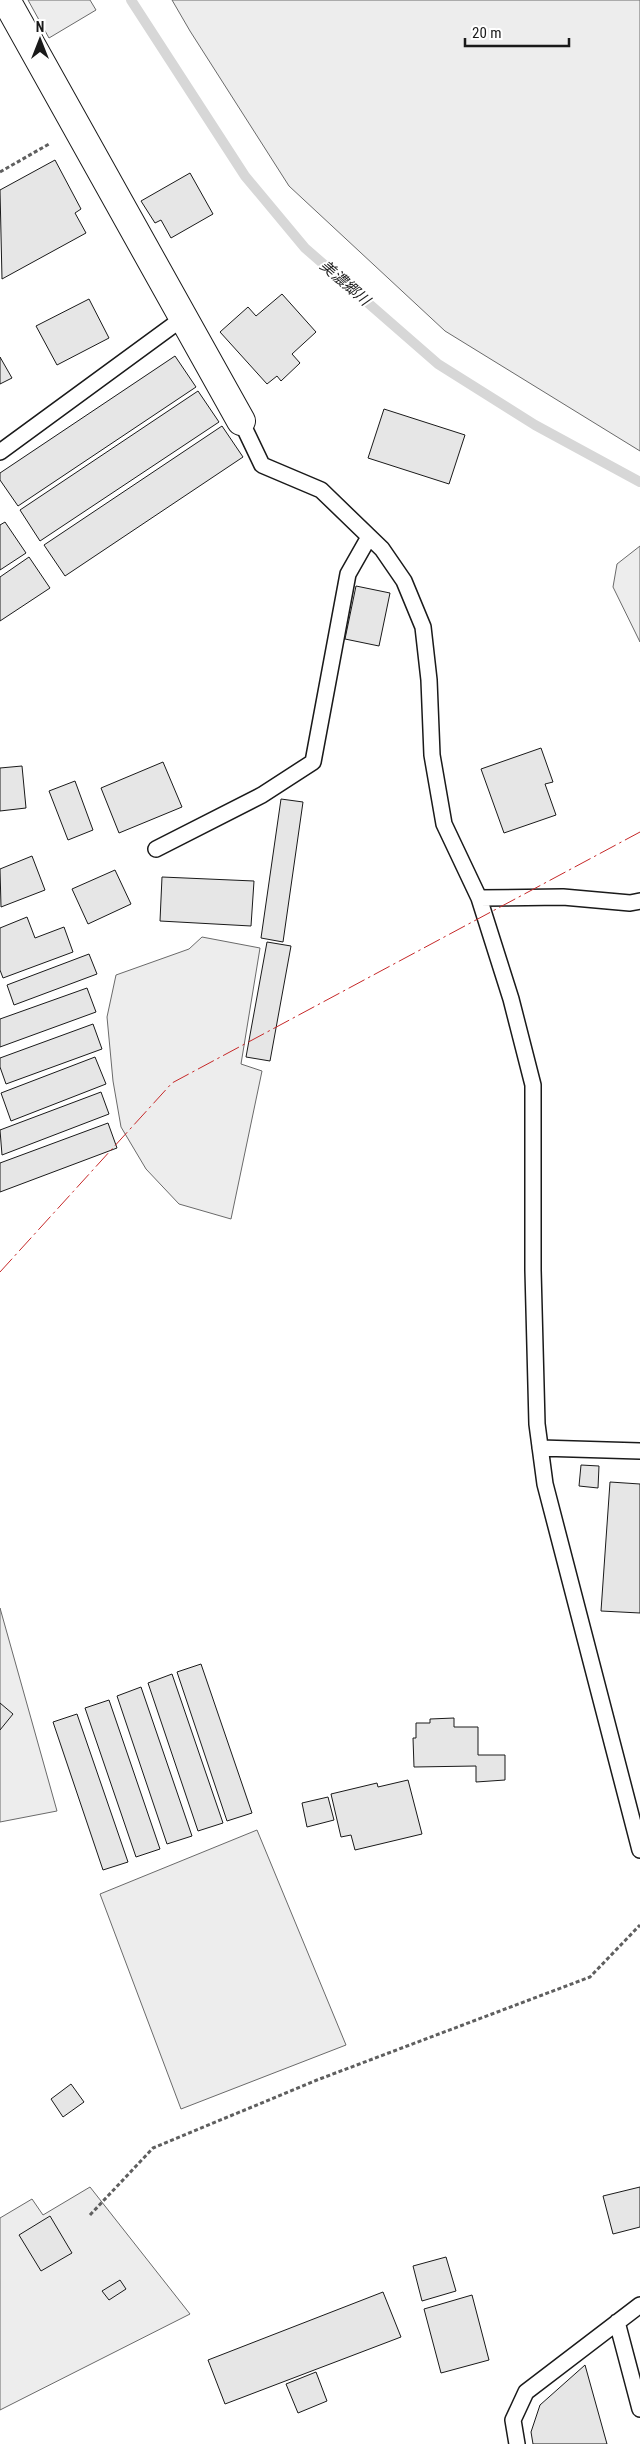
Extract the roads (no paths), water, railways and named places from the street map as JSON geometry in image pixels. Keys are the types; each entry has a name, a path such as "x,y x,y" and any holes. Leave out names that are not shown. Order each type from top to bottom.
{"street":[{"path":"6,0 241,421"}],"lane":[{"path":"0,452 183,318"},
{"path":"241,421 262,465 321,490 382,549 404,581 423,627 429,680 432,755 444,824 479,898 511,999 533,1085 533,1270 537,1424 546,1484 579,1622 640,1850"},
{"path":"156,849 262,795 313,762 348,574 369,537"},
{"path":"479,898 563,896 630,903 640,901"},
{"path":"540,1448 640,1451"},
{"path":"517,2444 514,2420 526,2392 640,2305"},
{"path":"616,2322 640,2408"}],"waterway":[{"name":"美濃郷川","path":"131,0 245,176 305,248 438,364 535,425 640,482"}]}
